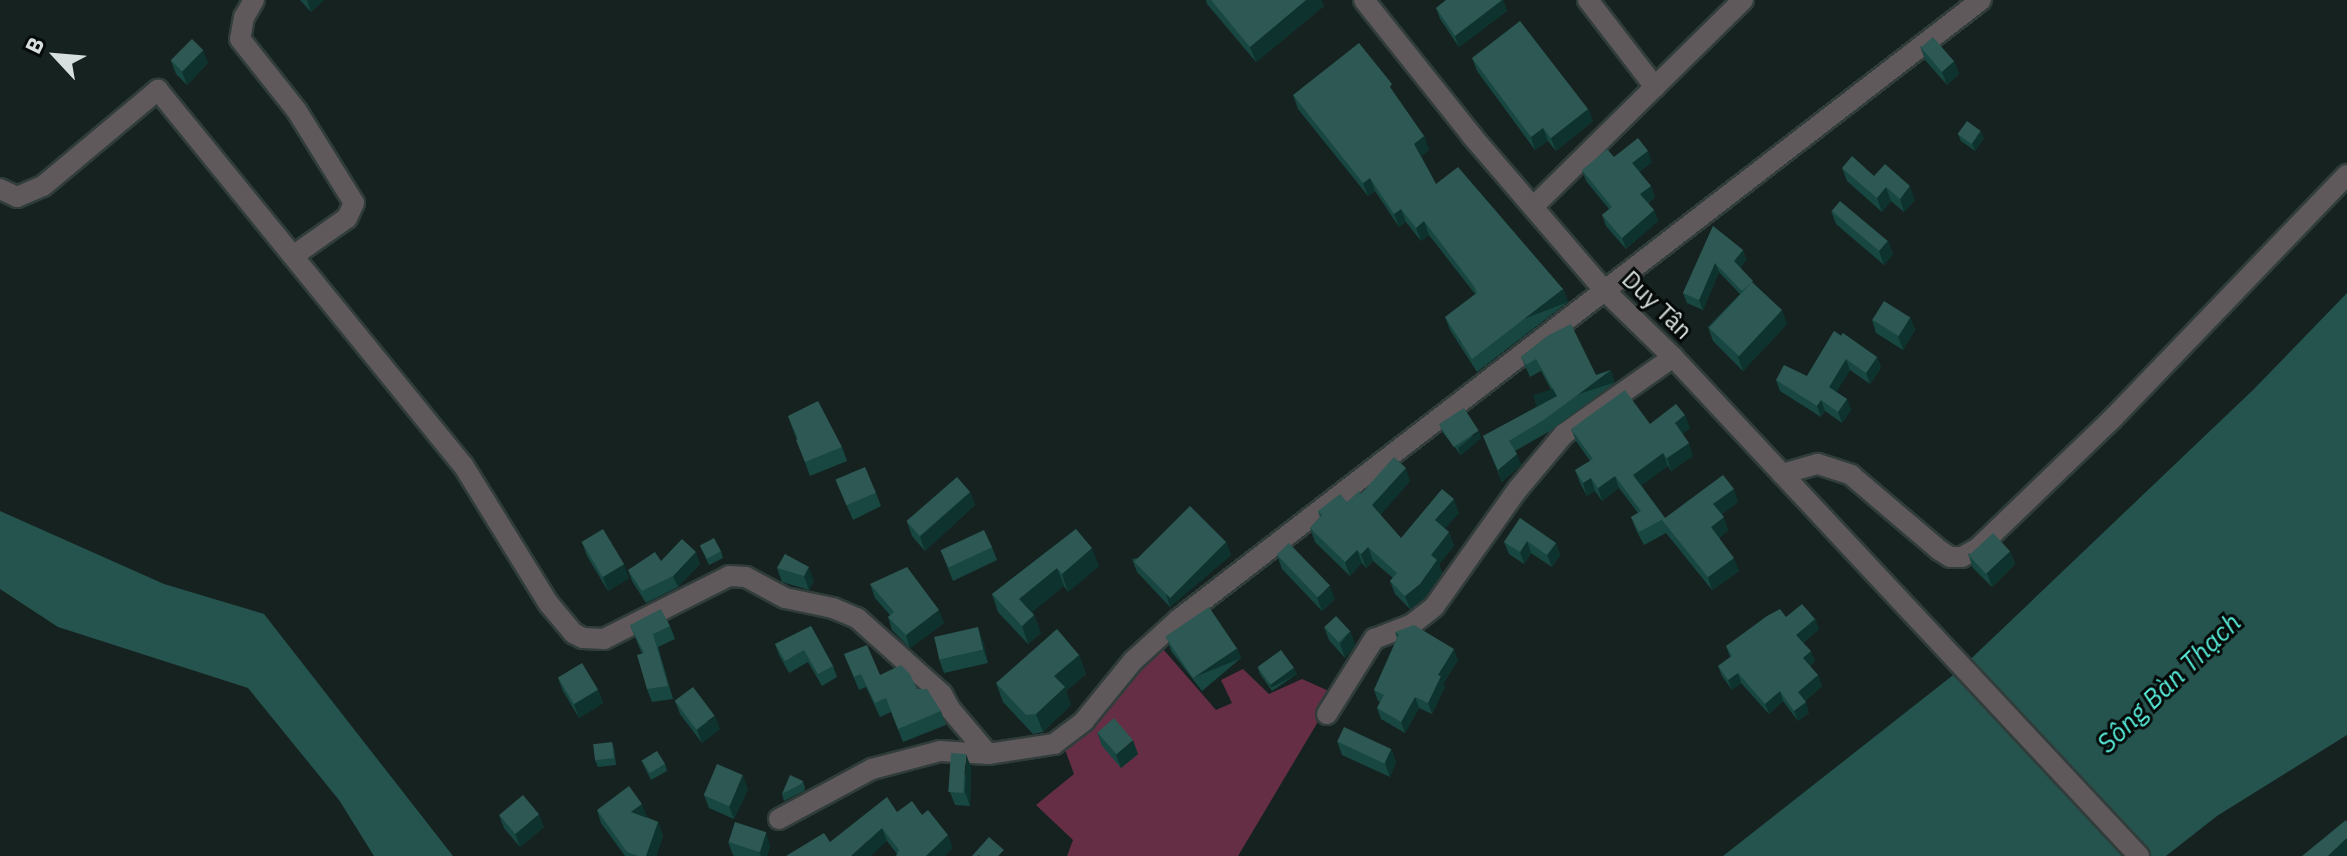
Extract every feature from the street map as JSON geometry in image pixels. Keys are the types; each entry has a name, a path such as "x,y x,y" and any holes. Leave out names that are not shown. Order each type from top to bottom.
{"street":[{"path":"254,0 244,17 240,39 297,111 354,203 347,218 293,256"},
{"name":"Duy Tân","path":"1364,0 1603,289 1673,357 2139,856"},
{"path":"1588,0 1655,87"},
{"path":"1533,207 1743,0"},
{"path":"779,819 872,769 940,751 988,754 1054,744 1084,721 1133,661 1179,619 1981,0"},
{"path":"0,189 17,197 43,186 158,90 463,465 549,604 573,633 583,638 604,639 729,576 746,577 785,598 833,608 857,618 938,689 956,717 988,754"},
{"path":"1782,474 1818,464 1851,475 1929,543 1950,557 1962,557 1978,548 2112,419 2239,283 2347,175"},
{"path":"1327,714 1374,639 1411,625 1434,607 1518,489 1564,434 1673,357"}],"shaded area":[{"path":"1156,641 1216,710 1232,703 1221,680 1243,669 1269,694 1302,679 1331,692 1316,725 1238,856 1067,856 1073,840 1036,805 1074,774 1063,744"}],"water":[{"name":"Sông Bàn Thạch","path":"2347,293 2347,735 2217,816 2166,856 1723,856 1957,672 2254,389"},
{"path":"0,511 164,584 264,614 453,856 374,856 339,800 248,688 58,627 0,589"}],"building":[{"path":"1211,0 1306,0 1250,47"},
{"path":"1446,0 1502,0 1455,36 1436,8"},
{"path":"1520,21 1588,109 1551,138 1543,128 1531,137 1472,58"},
{"path":"1933,37 1954,61 1942,72 1921,47"},
{"path":"192,39 203,50 182,72 171,60"},
{"path":"1359,43 1392,84 1390,87 1424,136 1414,144 1436,184 1458,167 1563,289 1472,359 1445,317 1477,293 1474,286 1424,221 1416,228 1401,209 1394,214 1370,178 1363,183 1293,95"},
{"path":"1967,121 1981,131 1971,144 1958,134"},
{"path":"1638,138 1648,151 1632,163 1651,186 1640,194 1654,210 1622,238 1602,215 1612,207 1582,170 1607,149 1614,157"},
{"path":"1852,156 1874,176 1885,164 1910,186 1900,199 1886,187 1877,198 1842,168"},
{"path":"1840,201 1887,241 1879,251 1832,211"},
{"path":"1713,226 1743,250 1734,261 1753,281 1742,291 1715,263 1699,300 1683,293"},
{"path":"1752,282 1782,310 1739,356 1709,328"},
{"path":"1884,301 1910,317 1899,336 1872,320"},
{"path":"1571,324 1596,375 1611,370 1545,419 1509,441 1517,454 1498,470 1483,436 1557,396 1536,359 1526,365 1521,357 1549,335"},
{"path":"1834,331 1841,336 1843,333 1877,357 1866,373 1846,359 1829,387 1847,399 1838,412 1821,400 1817,406 1776,380 1784,365 1807,376"},
{"path":"1625,390 1650,424 1676,404 1685,415 1675,423 1689,443 1667,458 1663,453 1633,475 1665,518 1639,532 1631,517 1641,511 1615,476 1598,488 1591,478 1583,483 1575,470 1593,459 1571,429"},
{"path":"818,401 842,447 805,462 788,416"},
{"path":"1464,408 1479,431 1454,447 1439,424"},
{"path":"1394,457 1406,468 1372,505 1401,538 1442,489 1454,499 1435,520 1449,532 1431,555 1437,560 1420,584 1405,596 1390,581 1397,573 1368,547 1361,554 1357,550 1345,562 1310,528 1322,515 1318,511 1340,494 1347,502 1359,491 1361,494"},
{"path":"865,467 876,493 846,505 836,480"},
{"path":"1723,475 1734,489 1713,504 1724,517 1711,527 1734,558 1708,577 1662,520"},
{"path":"957,477 970,492 920,536 906,521"},
{"path":"1190,506 1226,542 1170,598 1134,562"},
{"path":"1520,518 1556,543 1547,555 1527,541 1520,552 1504,542"},
{"path":"603,529 624,564 603,577 582,542"},
{"path":"1076,529 1092,548 1062,574 1057,568 1019,599 1034,615 1022,626 992,594"},
{"path":"984,530 992,547 949,568 940,550"},
{"path":"1993,533 2010,551 1986,574 1969,556"},
{"path":"714,538 721,551 707,559 700,546"},
{"path":"682,539 696,552 673,576 642,591 628,570 655,552 661,561"},
{"path":"1289,543 1330,585 1318,597 1277,555"},
{"path":"785,554 809,567 804,576 777,568"},
{"path":"907,567 939,610 906,635 888,617 894,612 870,584"},
{"path":"1802,604 1815,619 1796,635 1811,651 1803,658 1818,675 1798,692 1806,702 1794,711 1780,691 1765,704 1738,673 1728,680 1718,666 1732,656 1726,646 1767,616 1780,609 1786,617"},
{"path":"1209,607 1237,648 1193,678 1165,637"},
{"path":"661,609 670,626 653,634 668,686 647,689 637,655 644,653 630,625"},
{"path":"1336,616 1350,631 1339,642 1324,627"},
{"path":"1414,625 1454,649 1438,675 1441,676 1428,703 1415,697 1401,722 1377,708 1384,695 1374,690 1399,634 1395,632"},
{"path":"811,626 833,666 818,674 804,650 785,661 775,644"},
{"path":"978,627 983,649 939,660 934,637"},
{"path":"1057,629 1079,655 1054,676 1065,687 1036,714 1026,715 996,683"},
{"path":"867,645 880,675 901,665 910,674 917,689 927,689 941,711 898,729 886,698 875,703 861,674 854,677 844,654"},
{"path":"1281,650 1294,668 1270,685 1258,667"},
{"path":"582,663 598,690 574,704 558,677"},
{"path":"693,687 715,716 696,730 675,701"},
{"path":"1114,718 1133,740 1116,754 1097,732"},
{"path":"1344,727 1391,749 1384,763 1337,742"},
{"path":"612,742 614,758 595,760 593,744"},
{"path":"657,751 665,764 650,773 642,761"},
{"path":"951,753 966,754 963,793 948,792"},
{"path":"717,764 743,775 729,806 704,795"},
{"path":"790,775 803,781 782,794"},
{"path":"629,786 642,804 631,812 658,822 646,856 627,852 597,810"},
{"path":"523,795 539,814 515,834 499,815"},
{"path":"887,797 897,812 912,801 922,815 928,810 948,835 926,856 896,856 899,850 882,828 851,856 786,856 824,833 830,842"},
{"path":"2346,820 2347,838 2328,856 2302,856"},
{"path":"735,822 766,832 760,852 729,842"},
{"path":"989,837 1004,850 998,856 972,856"}]}
